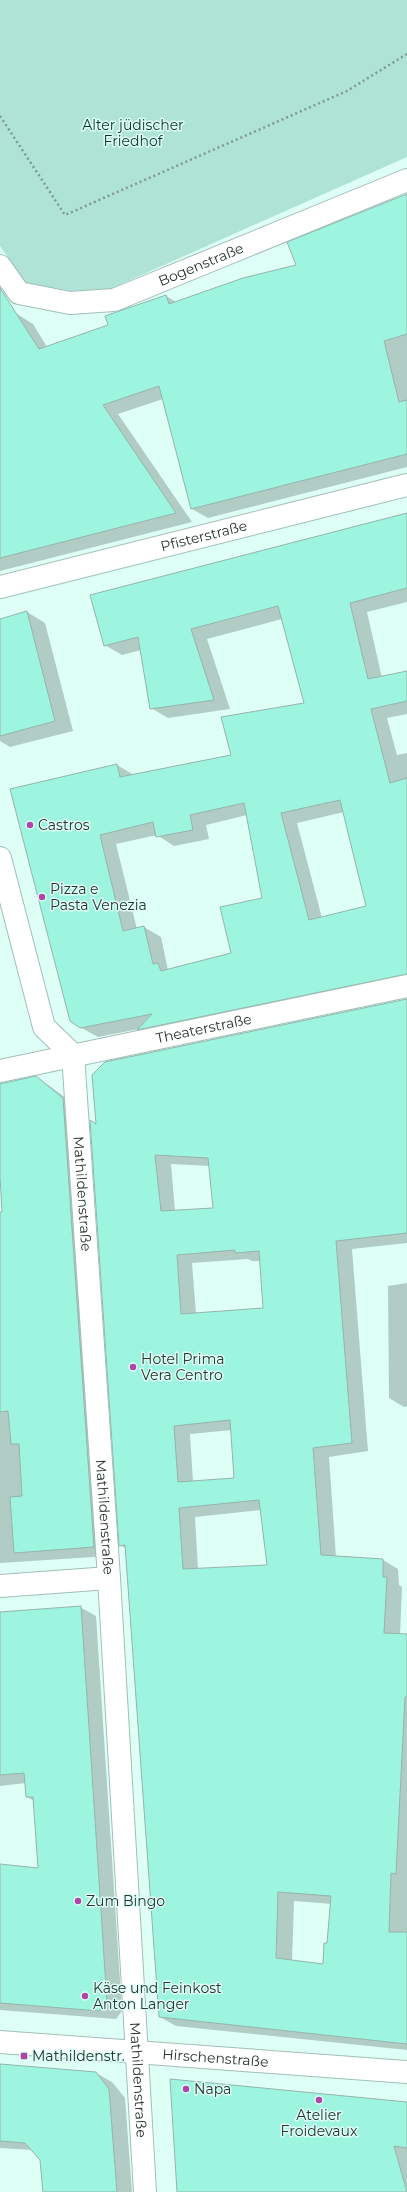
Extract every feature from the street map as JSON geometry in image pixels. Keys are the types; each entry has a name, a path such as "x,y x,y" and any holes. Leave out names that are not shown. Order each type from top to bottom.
{"street":[{"name":"Bogenstraße","path":"0,266 19,293 70,303 114,300 407,180"},
{"name":"Pfisterstraße","path":"0,587 407,485"},
{"path":"0,858 44,1027 73,1055"},
{"name":"Theaterstraße","path":"0,1071 407,986"},
{"name":"Mathildenstraße","path":"73,1055 109,1578 145,2192"},
{"path":"0,1586 109,1578"},
{"name":"Hirschenstraße","path":"0,2042 407,2072"}],"path":[{"path":"0,116 65,215 347,92 407,54"}],"green space":[{"name":"Alter jüdischer Friedhof","path":"0,0 407,0 407,157 110,289 71,291 26,283 0,246"}],"building":[{"path":"407,194 407,334 384,341 399,402 407,400 407,454 191,509 159,386 103,405 176,513 0,558 0,288 39,349 108,325 105,316 166,295 169,304 243,278 296,265 287,242"},
{"path":"407,513 407,588 350,603 368,679 407,671 407,701 371,709 390,783 407,778 407,974 137,1030 152,1014 80,1028 70,1021 10,789 117,764 120,777 231,755 221,717 304,703 278,606 191,629 214,700 150,709 138,637 104,646 90,595","holes":["340,800 366,906 309,920 281,813","244,803 262,898 220,907 231,953 161,971 158,963 153,964 144,926 123,931 100,835 153,822 156,837 193,830 190,815"]},
{"path":"27,611 55,721 0,736 0,619"},
{"path":"407,999 407,1233 336,1241 352,1443 313,1448 321,1555 383,1559 383,1577 387,1577 384,1633 407,1634 407,1697 405,1697 396,1874 391,1873 389,1932 407,1932 407,2044 159,2017 125,1545 119,1546 90,1120 96,1124 92,1075 105,1062","holes":["155,1155 208,1158 213,1208 161,1211","235,1250 235,1253 259,1251 263,1308 181,1314 177,1255","230,1420 234,1478 178,1482 174,1426","259,1500 267,1565 183,1569 179,1508","278,1892 331,1896 327,1943 324,1943 323,1964 276,1958"]},
{"path":"36,1076 63,1098 94,1547 14,1553 10,1497 22,1496 19,1444 11,1444 8,1411 0,1412 0,1212 2,1212 0,1176 0,1084"},
{"path":"81,1606 107,2002 99,2011 0,2003 0,1864 38,1868 33,1797 26,1797 24,1773 0,1775 0,1612"},
{"path":"0,2064 96,2072 109,2089 117,2192 43,2192 40,2160 25,2143 0,2141"},
{"path":"170,2079 407,2102 407,2148 394,2146 407,2192 177,2192"}],"place":[{"name":"Castros","path":"30,825"},
{"name":"Pizza e Pasta Venezia","path":"42,897"},
{"name":"Hotel Prima Vera Centro","path":"133,1367"},
{"name":"Zum Bingo","path":"78,1901"},
{"name":"Käse und Feinkost Anton Langer","path":"85,1996"},
{"name":"Mathildenstr.","path":"24,2056"},
{"name":"Napa","path":"186,2089"},
{"name":"Atelier Froidevaux","path":"319,2100"}]}
